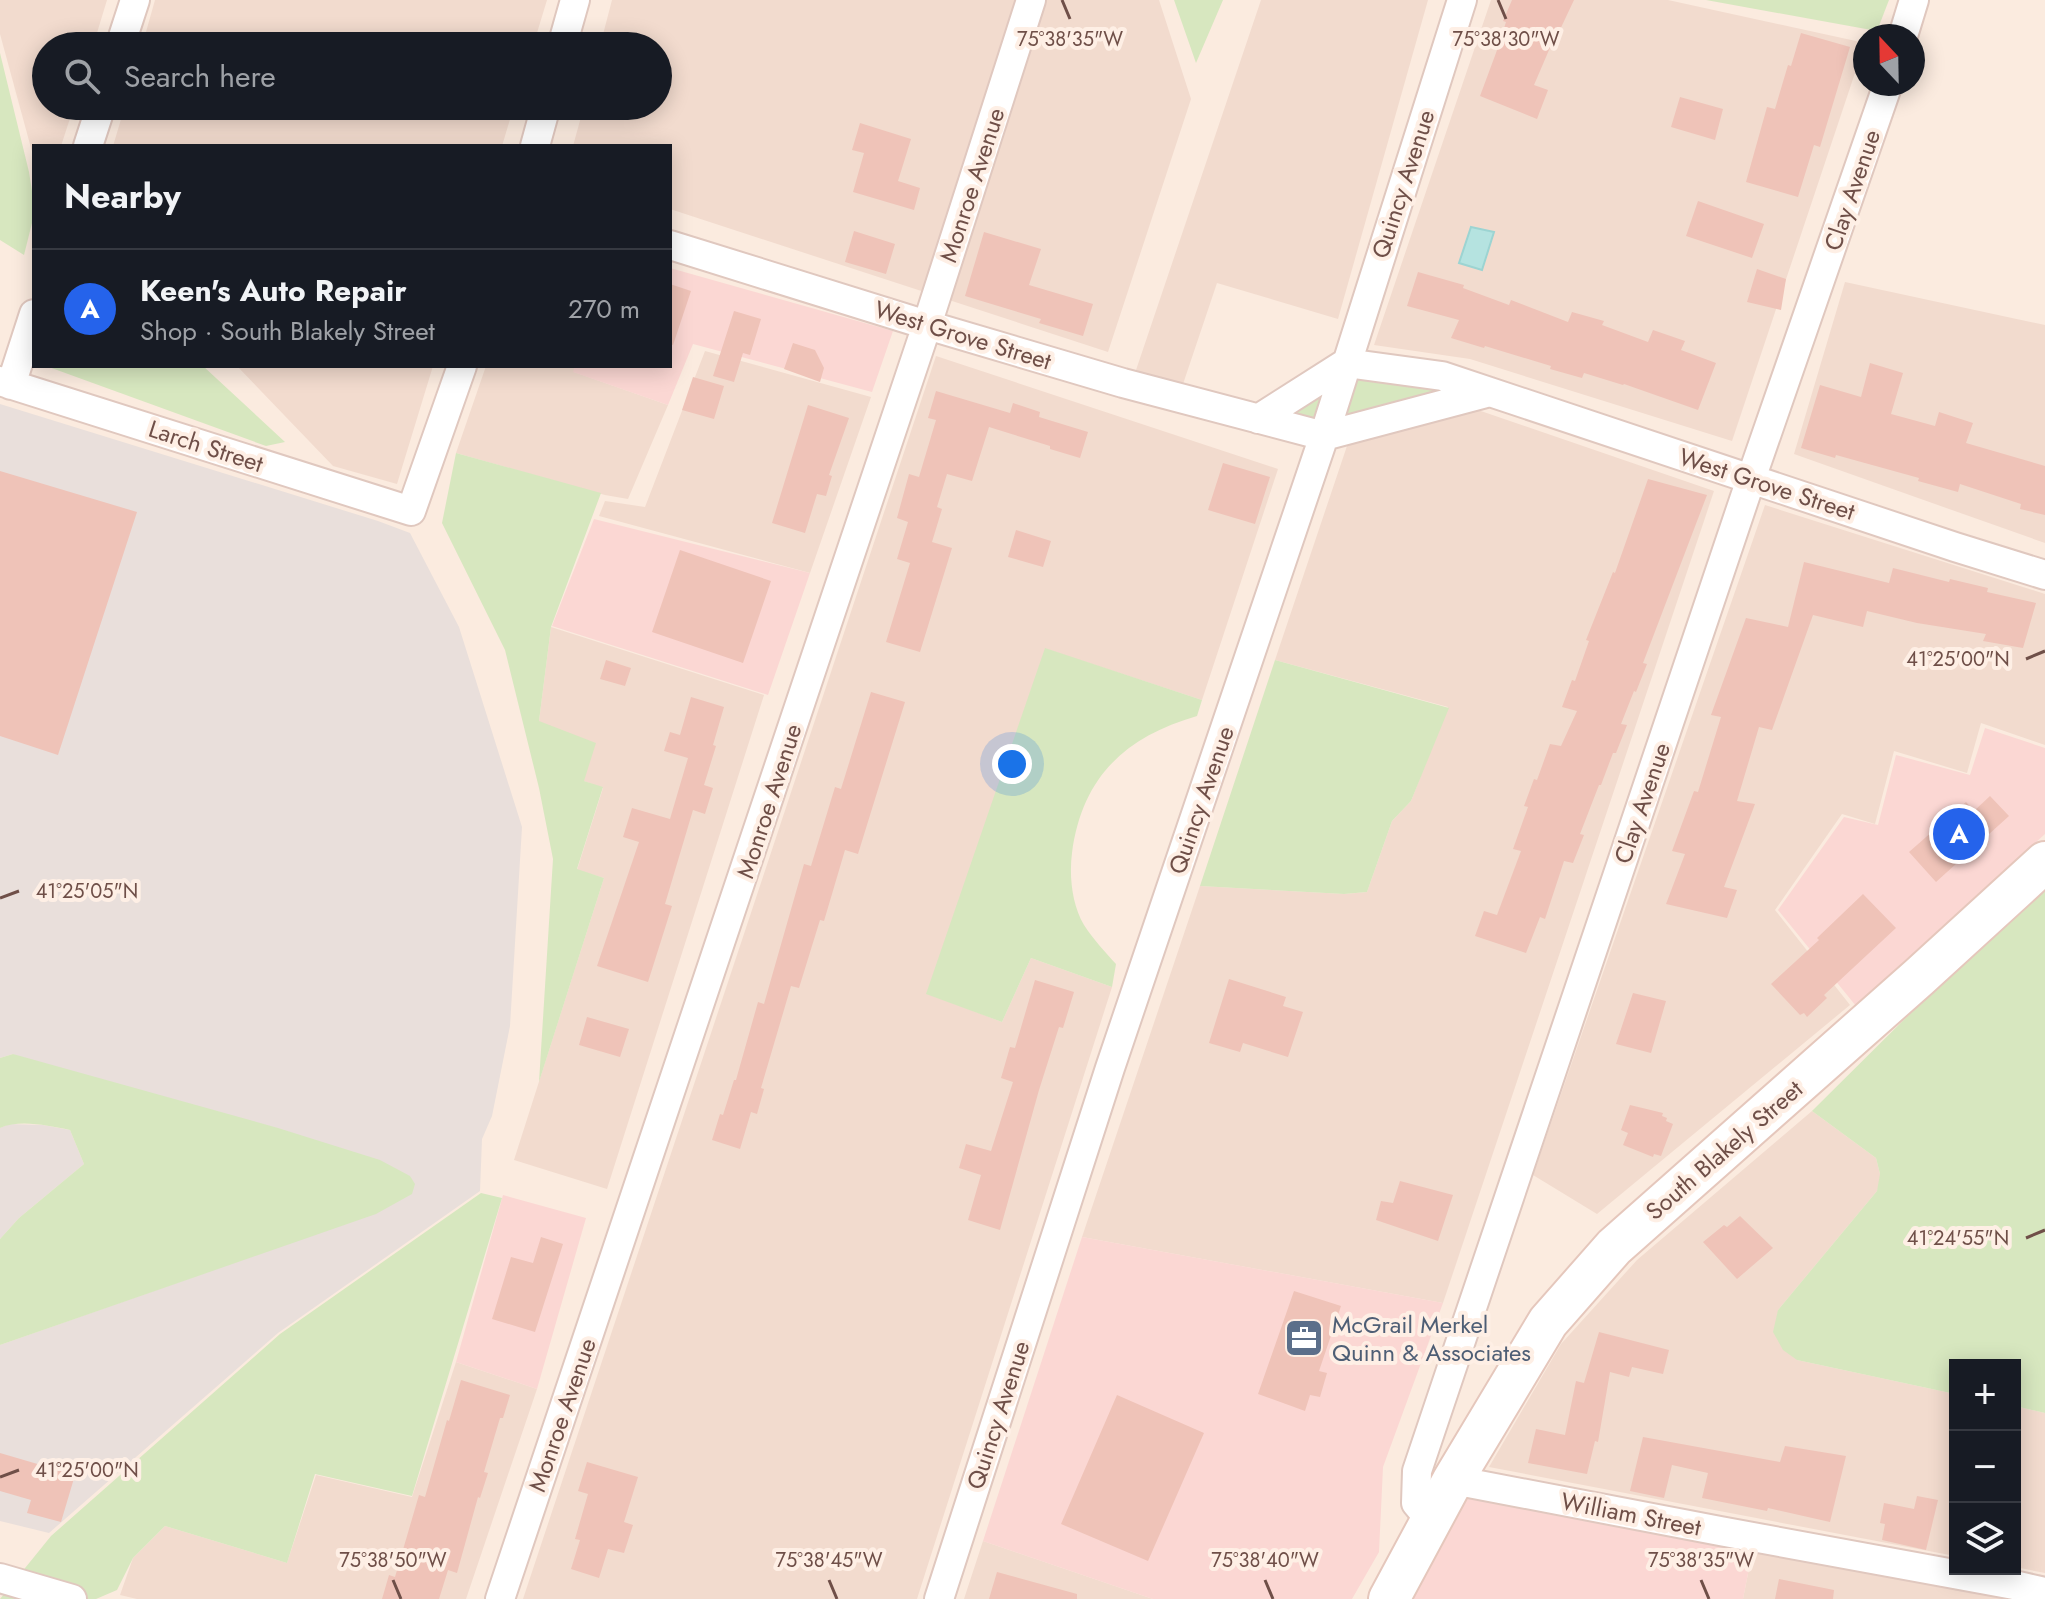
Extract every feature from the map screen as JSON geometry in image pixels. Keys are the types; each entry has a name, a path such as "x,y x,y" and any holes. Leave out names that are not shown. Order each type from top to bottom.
{"main road":[{"name":"South Blakely Street","path":"1453,1480 1548,1322 1614,1247 2045,862"},
{"path":"1389,1599 1453,1480"}],"street":[{"path":"125,32 135,0"},
{"path":"566,32 575,0"},
{"name":"Monroe Avenue","path":"500,1599 927,325 1031,0"},
{"name":"Quincy Avenue","path":"939,1599 1110,1068 1324,436 1462,0"},
{"path":"1907,24 1914,0"},
{"name":"Clay Avenue","path":"1431,1521 1416,1503 1417,1471 1751,479 1884,96"},
{"path":"89,144 96,120"},
{"path":"536,144 542,120"},
{"name":"West Grove Street","path":"672,246 1123,383 1324,436 1490,392"},
{"path":"6,383 32,319"},
{"path":"1258,419 1346,363"},
{"name":"West Grove Street","path":"1346,363 1442,376 2045,575"},
{"name":"Larch Street","path":"6,383 411,511 461,368"},
{"name":"William Street","path":"1453,1480 2045,1592"},
{"path":"0,1578 72,1599"}],"shaded area":[{"path":"0,0 107,0 97,32 32,32 32,120 69,120 62,144 32,144 32,152 0,34"},
{"path":"155,0 547,0 537,32 146,32"},
{"path":"612,0 1159,0 1191,99 1108,352 672,210 672,144 574,144 580,120 672,120 672,32 604,32"},
{"path":"1261,0 1428,0 1338,319 1217,283 1182,387 1134,376"},
{"path":"1491,0 1668,0 1853,40 1853,79 1732,441 1470,359 1374,345"},
{"path":"121,120 510,120 503,144 114,144"},
{"path":"672,269 893,331 872,392 693,344 668,405 573,372 574,368 672,368"},
{"path":"1845,282 2045,325 2045,543 1794,454"},
{"path":"705,351 871,397 810,573 599,516 605,501 645,507"},
{"path":"936,356 1278,469 1202,700 1046,649 927,993 1002,1022 1031,958 1112,987 917,1599 523,1599"},
{"path":"239,368 432,368 397,484 333,466"},
{"path":"485,368 575,368 574,372 668,405 628,499 456,453"},
{"path":"0,404 410,533 459,627 522,827 510,1026 492,1116 482,1139 480,1191 278,1333 49,1533 0,1521 0,1345 324,1231 13,1054 0,1058"},
{"path":"1475,409 1714,491 1443,1303 1082,1237 1200,886 1344,894 1367,892 1392,821 1411,801 1448,707 1275,660 1349,440"},
{"path":"1765,505 2045,594 2045,745 1981,723 1967,773 1894,751 1875,824 1842,814 1775,910 1850,1005 1597,1214 1533,1175"},
{"path":"594,519 810,573 768,695 552,626"},
{"path":"551,627 764,695 607,1189 514,1160 604,878 577,870 603,788 584,781 539,721"},
{"path":"1985,728 2045,748 2045,834 1856,1006 1778,910 1844,817 1878,825 1896,755 1970,775"},
{"path":"1812,1111 1876,1158 1880,1174 1877,1191 1778,1310 1797,1360 1949,1393 1949,1555 1489,1467 1561,1344 1637,1260"},
{"path":"9,1124 70,1130 84,1164 19,1218 0,1239 0,1128"},
{"path":"503,1195 586,1218 537,1389 456,1362"},
{"path":"1082,1237 1443,1303 1383,1467 1379,1552 1352,1599 1153,1599 983,1541"},
{"path":"456,1362 537,1389 466,1599 137,1599 120,1595 133,1558 165,1526 287,1563 316,1475 412,1497"},
{"path":"2021,1407 2045,1413 2045,1573 2021,1568"},
{"path":"1471,1493 1753,1548 1743,1599 1409,1599"},
{"path":"983,1541 1153,1599 964,1599"},
{"path":"1753,1548 2012,1599 1743,1599"}],"green space":[{"path":"1174,0 1223,0 1196,63"},
{"path":"1706,0 1889,0 1880,24 1853,24 1853,27"},
{"path":"0,53 29,172 32,223 24,255 0,240"},
{"path":"1346,363 1490,392 1324,436 1258,419"},
{"path":"52,368 205,368 285,442 266,446"},
{"path":"456,453 601,493 551,627 539,721 596,743 584,781 603,787 577,869 604,878 539,1082 553,859 505,650 442,523"},
{"path":"1045,648 1202,700 1197,716 1148,736 1111,764 1086,802 1077,826 1071,862 1074,899 1084,925 1116,964 1112,987 1031,958 1002,1022 926,994"},
{"path":"1275,660 1449,708 1411,801 1392,821 1367,892 1344,894 1200,886"},
{"path":"2045,884 2045,1413 2021,1407 2021,1359 1949,1359 1949,1393 1797,1360 1783,1350 1773,1332 1778,1310 1877,1191 1880,1174 1876,1158 1812,1111"},
{"path":"13,1054 278,1128 380,1160 410,1176 415,1184 412,1194 376,1214 0,1345 0,1239 19,1218 84,1164 70,1130 26,1124 0,1128 0,1058"},
{"path":"481,1193 502,1198 412,1496 315,1474 287,1563 165,1526 133,1558 117,1590 96,1599 0,1599 51,1536 280,1334"}],"water":[{"path":"1471,227 1494,232 1482,270 1459,263"}],"building":[{"path":"1512,0 1574,0 1534,85 1548,90 1537,119 1480,96"},
{"path":"1801,33 1850,47 1820,147 1814,145 1798,197 1746,182 1767,107 1775,109"},
{"path":"1680,97 1723,109 1715,140 1671,127"},
{"path":"860,123 911,139 898,181 920,188 914,210 853,192 864,153 852,150"},
{"path":"1698,201 1764,224 1752,258 1686,236"},
{"path":"854,231 895,244 886,274 845,262"},
{"path":"984,232 1041,249 1029,285 1093,304 1083,336 1039,323 1041,319 965,296"},
{"path":"1757,269 1786,279 1781,310 1747,302"},
{"path":"1418,272 1464,285 1463,288 1509,305 1511,300 1568,322 1572,312 1604,321 1602,325 1648,342 1653,330 1685,341 1681,350 1716,363 1698,410 1624,384 1584,373 1582,378 1550,369 1551,366 1451,338 1459,320 1407,306"},
{"path":"672,285 691,291 672,345"},
{"path":"734,311 761,319 750,355 743,353 734,382 713,376"},
{"path":"793,343 815,350 824,368 820,382 784,369"},
{"path":"1870,363 1903,373 1891,414 1935,426 1939,412 1973,423 1966,443 2045,466 2045,515 2020,509 2021,504 1960,484 1958,492 1918,481 1919,478 1801,448 1820,385 1861,397"},
{"path":"693,377 724,386 714,419 682,410"},
{"path":"936,391 1010,413 1013,403 1040,412 1039,417 1088,432 1080,458 989,427 972,481 947,474 937,507 942,509 932,542 952,548 920,652 886,642 910,563 897,559 908,522 897,518 909,474 919,477 936,420 928,418"},
{"path":"808,405 849,418 829,475 832,476 826,496 817,494 805,533 772,523"},
{"path":"1223,463 1270,477 1255,524 1208,510"},
{"path":"0,471 137,512 58,755 0,736"},
{"path":"1648,479 1707,495 1643,663 1647,664 1621,724 1627,725 1599,785 1580,834 1584,835 1573,863 1564,861 1545,919 1540,917 1526,953 1475,936 1484,911 1497,915 1521,851 1513,849 1534,779 1537,780 1550,744 1561,746 1577,711 1562,707 1572,680 1575,681 1589,641 1586,640 1615,573"},
{"path":"1016,530 1051,541 1043,567 1008,557"},
{"path":"680,550 771,581 743,663 652,632"},
{"path":"1804,562 1889,583 1893,568 1988,588 1987,592 2036,603 2023,648 1983,641 1986,634 1867,611 1863,627 1813,615 1772,730 1759,727 1737,801 1755,804 1724,887 1737,890 1727,918 1666,904 1685,854 1672,851 1694,791 1698,792 1721,717 1711,715 1746,618 1788,627"},
{"path":"606,660 631,668 625,686 600,679"},
{"path":"871,692 905,702 858,854 845,850 824,921 820,920 799,988 791,986 761,1088 764,1089 757,1114 751,1112 740,1149 712,1140 736,1080 758,1002 764,1004 804,864 811,866 835,787 841,789"},
{"path":"691,697 724,707 704,785 713,788 705,814 693,810 665,904 672,906 648,982 597,966 639,842 623,837 632,808 670,819 688,758 664,751 670,732 680,735"},
{"path":"1990,796 2009,816 1936,882 1909,852 1966,802 1974,811"},
{"path":"1863,894 1896,928 1824,995 1827,998 1807,1017 1804,1013 1800,1015 1771,984"},
{"path":"1229,979 1286,997 1283,1006 1303,1012 1288,1057 1243,1043 1240,1052 1209,1043"},
{"path":"1035,980 1074,992 1039,1090 1000,1230 968,1220 981,1175 959,1168 966,1144 991,1151 1013,1082 1001,1078 1010,1047 1015,1048"},
{"path":"1633,993 1666,1001 1651,1053 1616,1044"},
{"path":"587,1017 629,1029 620,1057 579,1045"},
{"path":"1630,1105 1663,1113 1666,1121 1673,1124 1661,1156 1654,1154 1653,1157 1623,1145 1628,1133 1621,1130"},
{"path":"1400,1181 1453,1195 1438,1241 1376,1220 1381,1201 1393,1203"},
{"path":"1740,1216 1773,1248 1737,1279 1703,1242"},
{"path":"541,1237 563,1244 535,1332 492,1319 511,1257 533,1263"},
{"name":"McGrail Merkel Quinn & Associates","path":"1294,1291 1341,1306 1319,1371 1327,1373 1320,1397 1310,1395 1305,1411 1258,1394"},
{"path":"1599,1332 1669,1350 1663,1374 1632,1367 1629,1377 1610,1372 1598,1442 1595,1441 1587,1474 1528,1463 1536,1429 1565,1435 1576,1381 1584,1383"},
{"path":"461,1380 510,1395 503,1418 500,1418 484,1472 488,1473 478,1497 457,1573 448,1570 439,1599 382,1599 389,1575 395,1577 419,1495 425,1497"},
{"path":"1117,1395 1204,1433 1148,1561 1061,1524"},
{"path":"1643,1437 1780,1462 1785,1446 1846,1456 1830,1522 1702,1498 1708,1473 1672,1465 1664,1498 1630,1491"},
{"path":"0,1453 75,1475 61,1522 27,1513 31,1500 0,1491"},
{"path":"587,1462 638,1477 624,1522 633,1525 624,1553 608,1549 599,1578 571,1569 580,1540 575,1539 588,1494 578,1491"},
{"path":"1917,1496 1938,1500 1926,1550 1882,1540 1885,1524 1880,1523 1884,1503 1914,1509"},
{"path":"997,1572 1077,1594 1077,1599 989,1599"},
{"path":"1779,1579 1834,1590 1833,1599 1775,1599"}],"place":[{"name":"Keen's Auto Repair","path":"1959,834"},
{"name":"McGrail Merkel Quinn & Associates","path":"1304,1338"}]}
